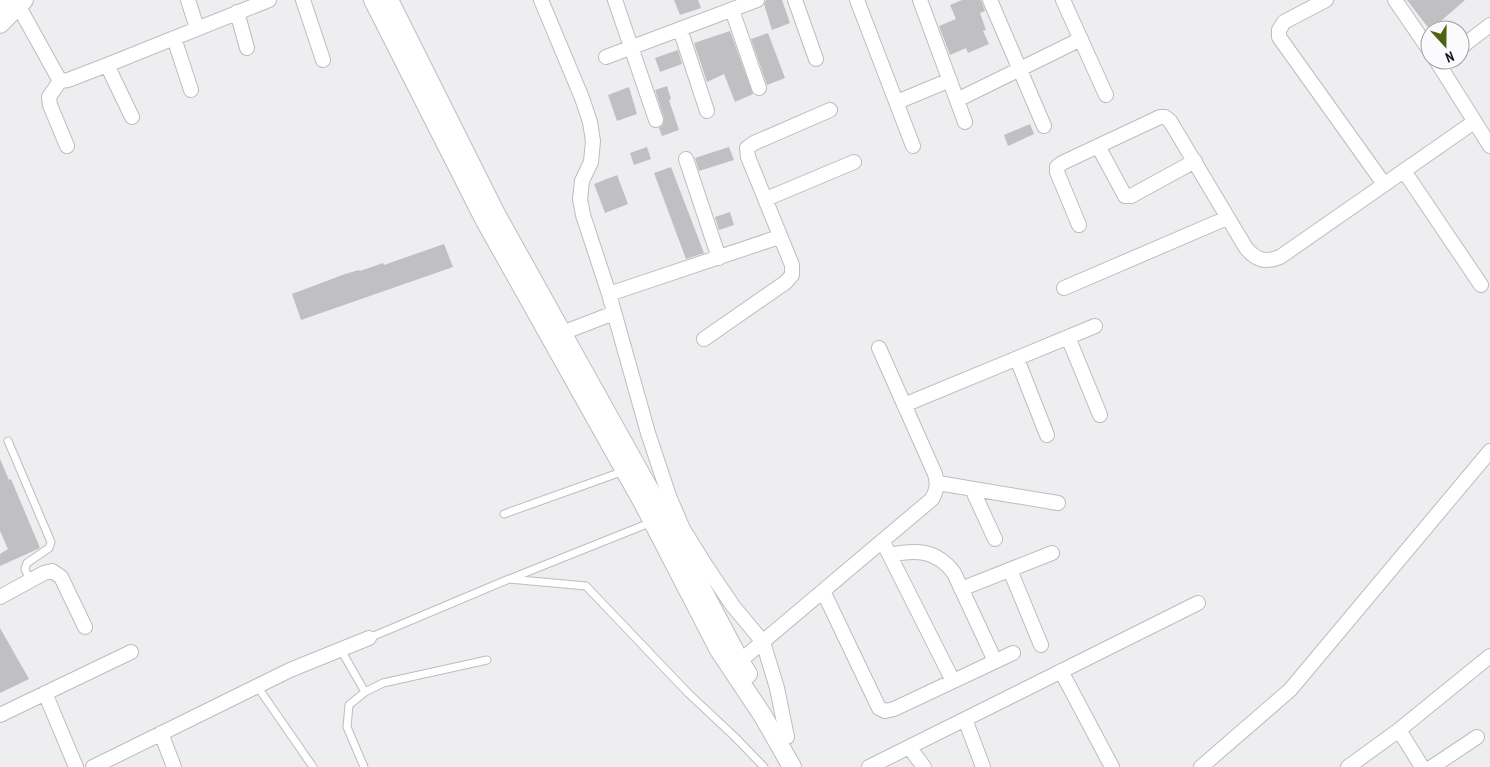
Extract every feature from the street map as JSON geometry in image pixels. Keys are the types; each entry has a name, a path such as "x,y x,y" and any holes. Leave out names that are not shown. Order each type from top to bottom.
{"street":[{"path":"188,0 197,28"},
{"path":"60,81 68,80 108,65 267,0"},
{"path":"303,0 323,60"},
{"path":"373,0 484,219 625,471 719,650 763,716 792,767"},
{"path":"389,0 496,214 653,496 740,661 772,711 804,767"},
{"path":"541,0 582,98 590,122 593,141 591,162 582,181 580,199 583,215 609,294 648,433 668,496 683,529 733,606 763,642 787,737"},
{"path":"615,0 656,120"},
{"path":"606,57 757,0"},
{"path":"795,0 816,59"},
{"path":"857,0 914,146"},
{"path":"920,0 965,122"},
{"path":"990,0 1044,126"},
{"path":"1063,0 1106,95"},
{"path":"1326,0 1284,22 1279,30 1279,37 1384,184"},
{"path":"1395,0 1420,36"},
{"path":"0,6 16,2"},
{"path":"0,24 16,2"},
{"path":"16,2 60,81"},
{"path":"732,10 759,88"},
{"path":"237,12 247,48"},
{"path":"1470,40 1490,25"},
{"path":"680,29 707,111"},
{"path":"174,38 191,90"},
{"path":"957,100 1081,39"},
{"path":"108,65 132,117"},
{"path":"1445,70 1474,122 1490,146"},
{"path":"897,102 950,80"},
{"path":"60,81 50,97 50,105 67,146"},
{"path":"704,339 786,282 792,275 792,265 748,157 747,148 754,143 830,110"},
{"path":"1078,225 1057,172 1057,167 1160,117 1166,117 1170,121 1227,218 1252,256 1262,261 1271,261 1280,257 1474,122"},
{"path":"1098,146 1125,196 1131,196 1195,161"},
{"path":"686,159 718,258"},
{"path":"766,199 854,162"},
{"path":"1404,171 1481,285"},
{"path":"1064,288 1227,218"},
{"path":"609,294 780,237"},
{"path":"562,333 614,313"},
{"path":"904,404 1095,326"},
{"path":"1068,337 1100,415"},
{"path":"740,661 932,498 936,491 938,483 935,474 880,348"},
{"path":"1017,359 1047,435"},
{"path":"1201,767 1290,690 1490,451"},
{"path":"938,483 1058,503"},
{"path":"972,489 995,539"},
{"path":"882,540 953,680"},
{"path":"890,556 907,551 929,554 948,564 995,661"},
{"path":"961,589 1052,553"},
{"path":"1010,570 1041,645"},
{"path":"1,595 44,573 52,571 61,577 85,627"},
{"path":"823,591 879,708 885,711 894,709 1013,653"},
{"path":"878,765 909,747 1198,603"},
{"path":"93,767 290,670 369,638"},
{"path":"0,715 131,652"},
{"path":"1348,767 1399,730 1490,656"},
{"path":"1061,671 1112,767"},
{"path":"44,693 76,767"},
{"path":"965,719 983,767"},
{"path":"1399,730 1422,767"},
{"path":"161,733 174,767"},
{"path":"1432,767 1477,737"},
{"path":"909,747 924,767"}],"lane":[{"path":"8,441 51,542 49,548 27,563 25,569 30,581"},
{"path":"504,514 625,471"},
{"path":"369,638 652,522"},
{"path":"509,579 586,586 688,693 764,767"},
{"path":"341,650 365,692"},
{"path":"364,767 348,726 349,705 365,692 383,683 487,660"},
{"path":"257,686 313,767"}],"building":[{"path":"674,0 698,0 701,8 680,15"},
{"path":"766,0 782,0 790,23 772,30 764,4"},
{"path":"962,0 981,0 985,11 980,13 986,30 983,31 989,44 968,53 966,48 950,55 939,26 956,19 950,5"},
{"path":"1407,0 1465,0 1442,20 1422,20"},
{"path":"730,31 753,94 735,102 724,74 707,82 694,43"},
{"path":"768,33 785,78 767,85 751,39"},
{"path":"678,50 682,64 660,72 655,58"},
{"path":"667,86 671,99 669,100 679,130 662,136 659,128 663,125 664,118 655,90"},
{"path":"629,87 637,114 617,121 608,95"},
{"path":"1030,124 1034,134 1008,146 1004,135"},
{"path":"647,147 651,159 634,165 630,153"},
{"path":"729,147 734,160 699,171 695,158"},
{"path":"671,167 704,253 686,259 654,173"},
{"path":"617,175 628,204 605,213 594,184"},
{"path":"730,212 734,225 719,230 715,217"},
{"path":"444,244 453,267 301,320 292,294 345,274 383,263 384,265"},
{"path":"0,459 9,480 11,479 40,548 0,566 0,554 8,549 0,531"},
{"path":"0,628 29,679 0,693"}]}
